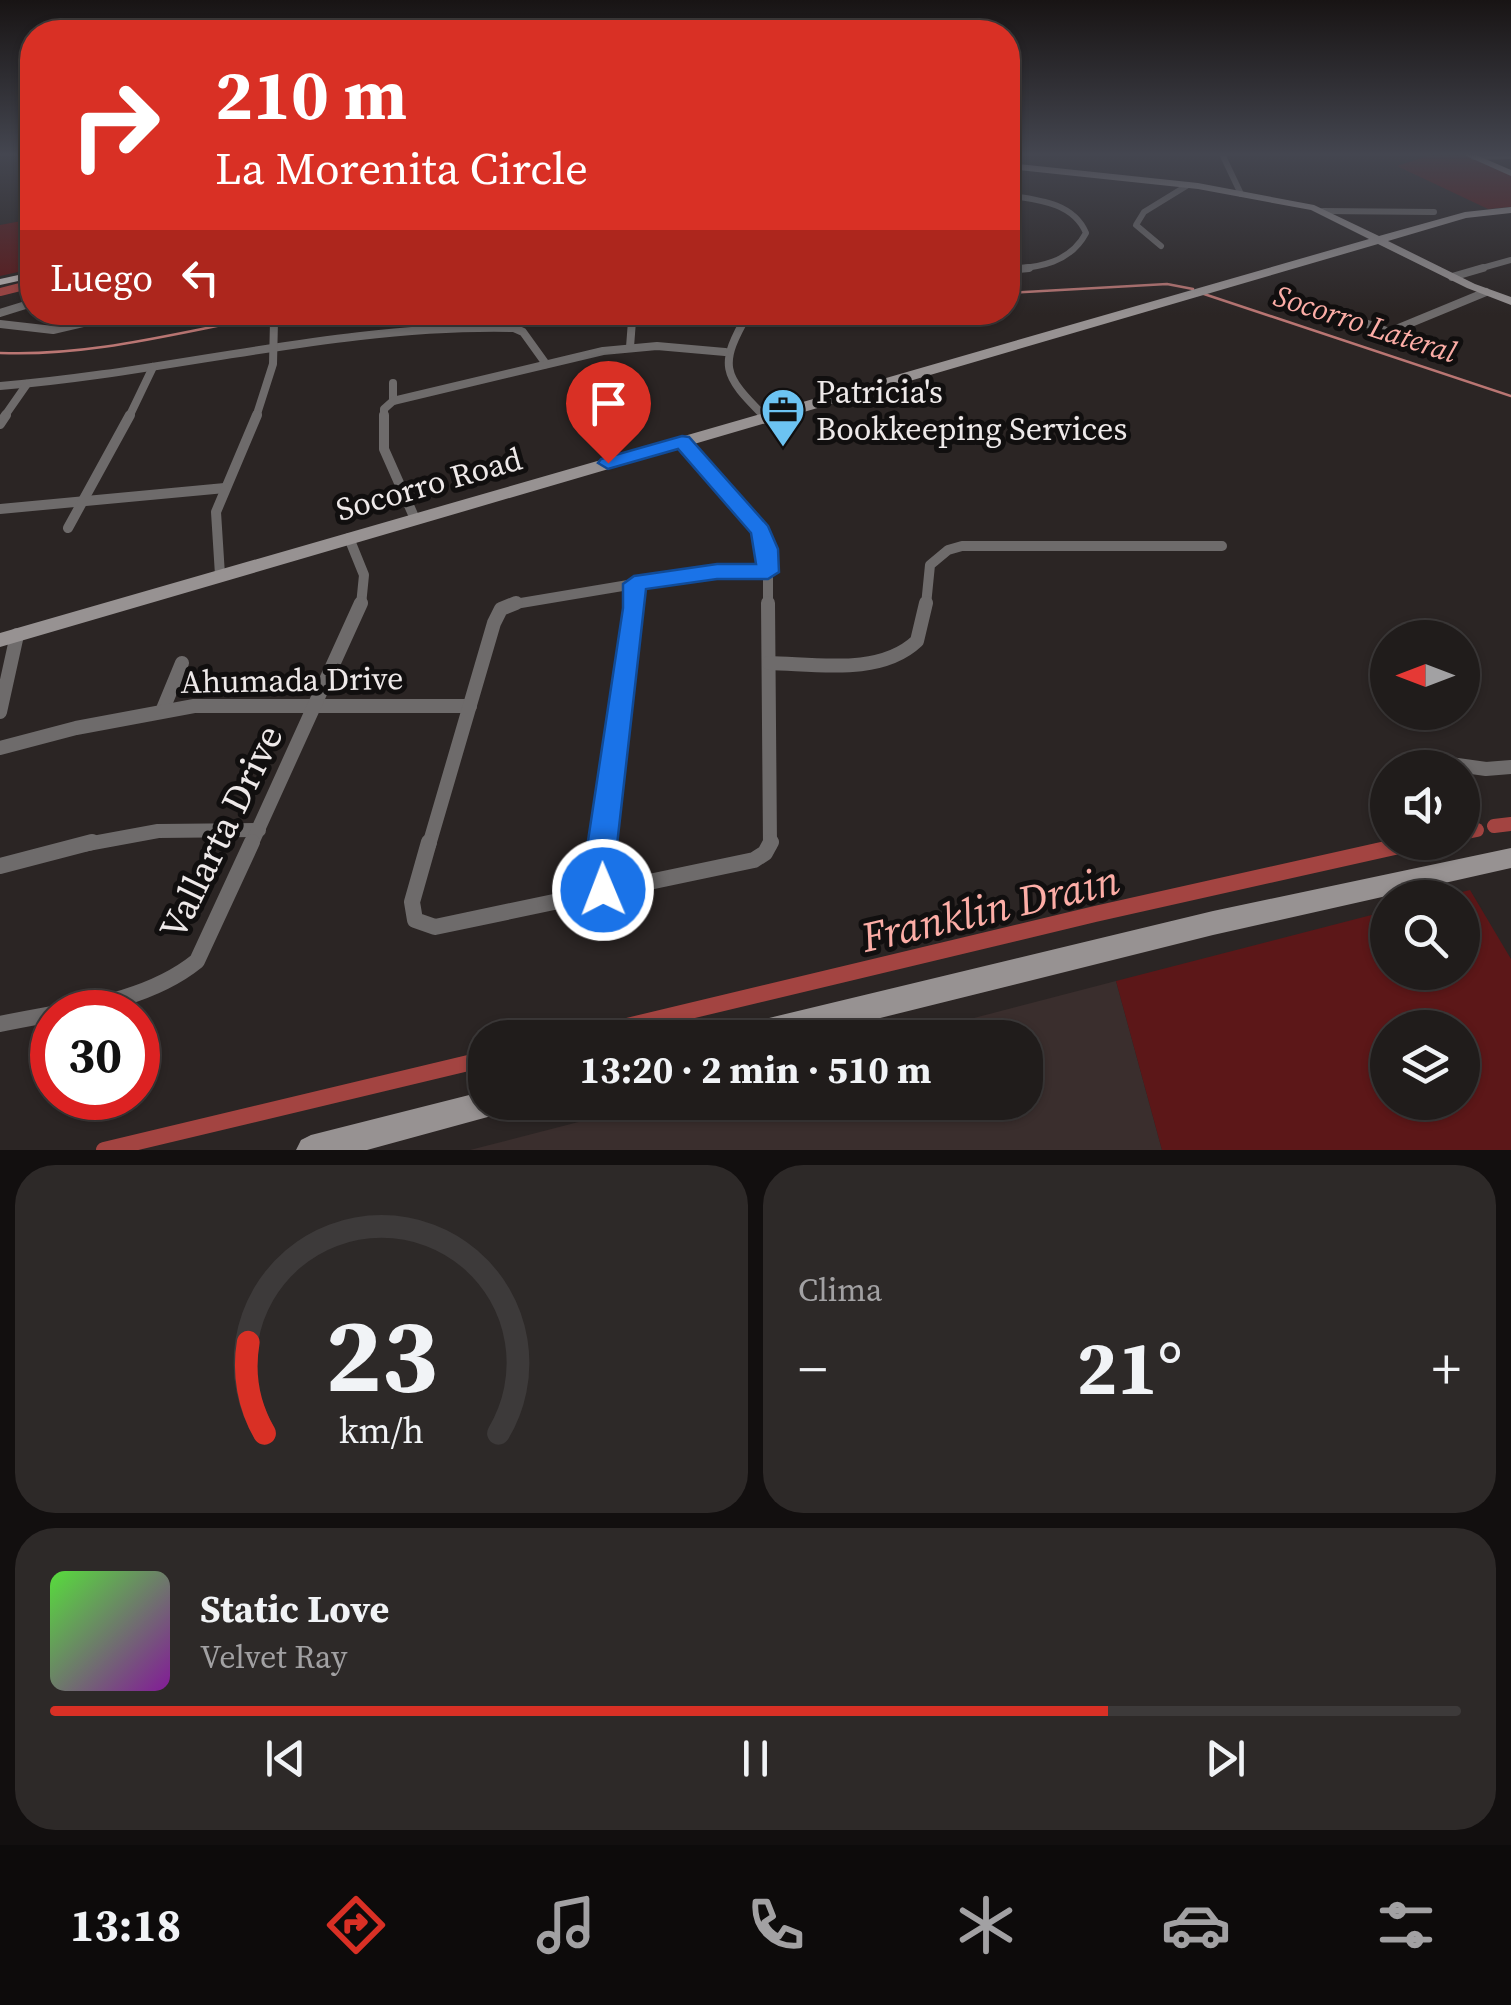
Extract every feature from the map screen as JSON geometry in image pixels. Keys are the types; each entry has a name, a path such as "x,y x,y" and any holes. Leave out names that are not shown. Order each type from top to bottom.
{"main road":[{"path":"1307,208 1323,211 1452,277 1511,301"},
{"name":"Socorro Road","path":"8,637 1465,214 1511,210"},
{"path":"817,1020 1232,918 1511,858"},
{"path":"311,1150 468,1109"}],"street":[{"path":"1020,267 1063,258 1074,252 1086,234 1082,220 1052,208"},
{"path":"1150,208 1136,225 1162,246"},
{"path":"1323,211 1434,212"},
{"path":"1452,277 1511,260"},
{"path":"1357,320 1389,332 1486,292"},
{"path":"0,324 52,330 74,325"},
{"path":"220,576 216,512 255,421 273,364 274,325"},
{"path":"630,347 632,325"},
{"path":"741,325 725,352 725,368 732,383 766,417"},
{"path":"0,386 154,366 379,328 510,328 523,332 546,364"},
{"path":"414,519 382,438 384,409 393,401 630,347 725,352"},
{"path":"68,528 154,366"},
{"path":"393,401 394,383"},
{"path":"0,424 27,384"},
{"path":"682,442 761,531 767,549 768,572 768,663 773,839 770,849 754,860 435,927 415,920 412,902 494,622 504,607 706,572 768,572"},
{"path":"0,509 226,488"},
{"name":"Vallarta Drive","path":"0,1024 153,988 191,968 203,953 362,604 364,575 349,538"},
{"path":"768,663 887,662 903,655 917,642 930,565 948,550 1002,546 1222,546"},
{"path":"603,890 601,854 634,584"},
{"path":"0,712 8,637"},
{"path":"163,709 182,662"},
{"name":"Ahumada Drive","path":"0,748 163,709 241,703 470,706"},
{"path":"1480,768 1511,767"},
{"path":"0,866 117,836 158,831 259,830"}],"shaded area":[{"path":"20,221 20,272 0,276 0,225"},
{"path":"1480,907 1511,959 1511,1150 1162,1150 1116,981 1370,915 1370,990 1480,990"},
{"path":"1116,981 1162,1150 470,1150 586,1120 1043,1120 1043,1020 966,1020"}],"waterway":[{"name":"Socorro Lateral","path":"1020,292 1167,284 1193,289"},
{"path":"0,292 20,287"},
{"name":"Socorro Lateral","path":"1204,294 1511,396"},
{"name":"Socorro Lateral","path":"0,353 74,351 224,325"},
{"name":"Franklin Drain","path":"1494,826 1511,824"},
{"name":"Franklin Drain","path":"652,1020 1370,853"},
{"name":"Franklin Drain","path":"104,1150 468,1063"}],"place":[{"name":"Patricia's Bookkeeping Services","path":"783,448"}],"route":[{"path":"603,890 601,854 634,584 694,574 768,572 761,531 682,442 608,463"}]}
